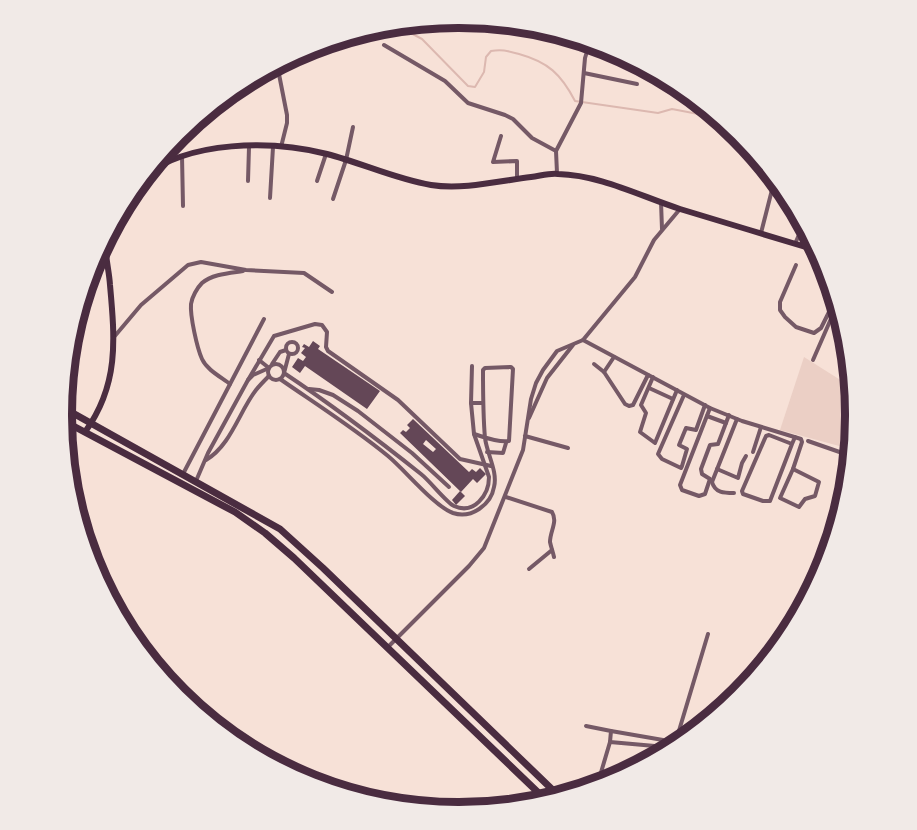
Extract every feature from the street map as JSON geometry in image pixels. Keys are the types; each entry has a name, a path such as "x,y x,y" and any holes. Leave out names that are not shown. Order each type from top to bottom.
{"main road":[{"path":"167,162 182,155 220,147 281,147 326,154 397,177 434,185 468,185 557,173 600,181 680,209 807,248"},
{"path":"85,432 103,404 111,378 113,337 107,255"},
{"path":"72,413 280,529 550,788"},
{"path":"72,425 250,523 294,558 536,793"}],"street":[{"path":"384,45 438,76 468,104 513,119 532,138 556,151"},
{"path":"557,173 556,151 581,101 588,51"},
{"path":"279,73 287,115 281,147"},
{"path":"584,73 637,84"},
{"path":"333,199 346,160 353,128"},
{"path":"501,136 493,162 517,161 517,178"},
{"path":"249,147 249,181"},
{"path":"270,198 273,147"},
{"path":"317,181 326,154"},
{"path":"182,155 183,206"},
{"path":"761,233 773,190"},
{"path":"661,202 662,230"},
{"path":"387,647 469,566 484,548 523,450 536,383 543,370 557,351 583,340 635,277 654,240 680,209"},
{"path":"798,245 801,236"},
{"path":"798,245 802,238"},
{"path":"113,337 141,305 188,265 201,262 246,270 304,273 332,292"},
{"path":"796,265 780,302 780,310 785,317 796,327 814,333 821,328 831,312"},
{"path":"231,384 207,366 202,359 192,319 191,303 203,281 214,276 246,270"},
{"path":"813,360 832,315"},
{"path":"183,474 264,319"},
{"path":"196,482 208,453 274,336 315,324 322,325 327,332 328,351 398,400 460,459 491,466"},
{"path":"583,340 710,408 795,437 802,442 794,469 780,498 799,507 804,499 815,496 819,482 794,469"},
{"path":"206,461 214,456 256,389 269,376 270,367 280,352 287,352 293,354 297,352 297,341 288,343 287,352 284,373 280,379"},
{"path":"527,421 547,378 574,343"},
{"path":"604,372 614,357"},
{"path":"259,360 270,367"},
{"path":"248,380 253,375 279,364 284,369 284,373 350,419 390,454 438,503 451,512 459,514 473,512 485,506 494,488 495,478 487,452 485,438 483,370 512,367 510,438 503,453 487,452"},
{"path":"594,364 604,372 625,404 629,406 633,405 648,375"},
{"path":"269,376 276,380 280,379 428,479 453,506 466,508 483,497 489,485 489,477 474,434 471,403 472,366"},
{"path":"653,378 641,405 646,413 640,432 655,443 677,390"},
{"path":"649,388 673,399"},
{"path":"309,389 333,395 357,411 434,472 449,487"},
{"path":"685,394 658,454 662,459 681,468 688,450 679,445 686,428 696,430 705,405"},
{"path":"471,403 483,403"},
{"path":"710,408 680,485 682,490 699,496 705,494 710,479 702,474 700,469 710,445 718,444 729,415"},
{"path":"346,424 357,411"},
{"path":"707,416 726,423"},
{"path":"734,493 722,493 714,487 712,482 737,419"},
{"path":"753,452 761,427"},
{"path":"474,434 506,443"},
{"path":"792,444 769,435 766,436 742,491 743,494 770,501 795,437"},
{"path":"525,436 568,448"},
{"path":"808,441 843,453"},
{"path":"390,454 400,444"},
{"path":"717,469 738,478 746,456"},
{"path":"428,479 434,472"},
{"path":"438,503 444,496"},
{"path":"506,497 552,512 555,522 550,540 554,557"},
{"path":"529,568 552,550"},
{"path":"678,732 708,634"},
{"path":"586,726 663,740"},
{"path":"601,774 611,731"},
{"path":"610,742 658,746"}],"shaded area":[{"path":"804,357 843,382 845,415 843,447 780,430"}],"building":[{"path":"313,341 320,346 318,349 380,391 367,409 305,366 300,373 292,367 298,358 303,361 306,357 301,353 305,348 302,347 304,344 309,347"},
{"path":"413,419 469,472 472,469 476,472 480,468 486,474 477,483 473,479 461,492 400,433 410,428 407,425","holes":["426,440 436,449 433,452 423,444"]},
{"path":"460,491 465,496 456,505 452,500"}],"waterway":[{"path":"409,32 422,39 468,86 475,87 484,72 486,57 491,51 498,50 529,57 546,65 559,76 575,101 658,113 672,109 702,115"}]}
